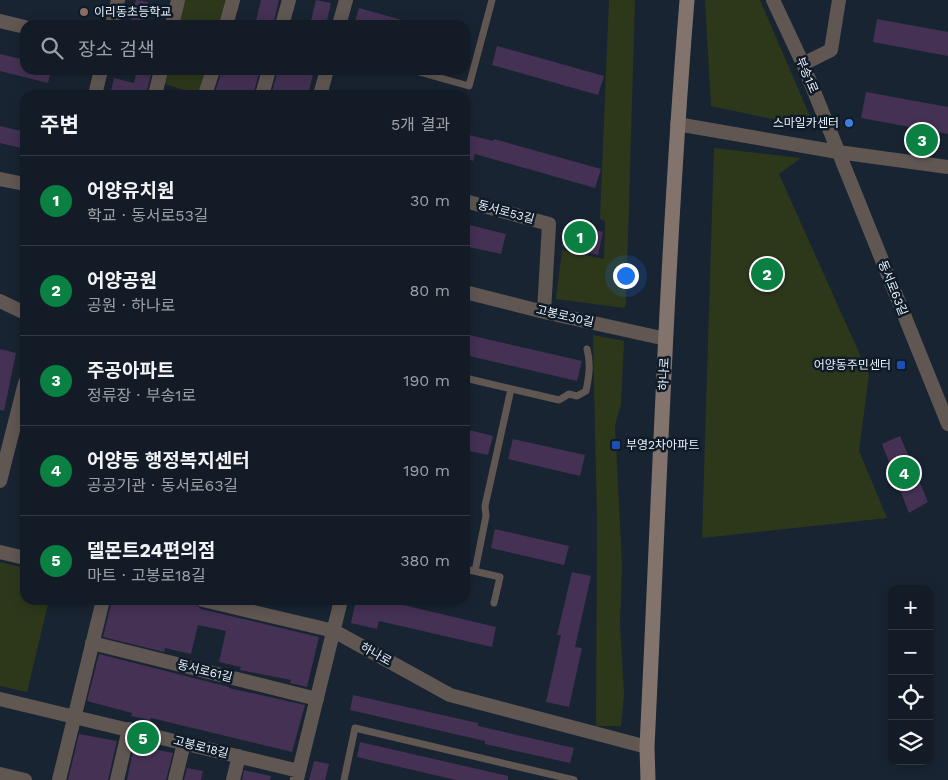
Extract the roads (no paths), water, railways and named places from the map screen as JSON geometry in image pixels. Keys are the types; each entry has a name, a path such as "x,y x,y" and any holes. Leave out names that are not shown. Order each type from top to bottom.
{"street":[{"path":"113,20 118,0"},
{"path":"173,20 178,0"},
{"path":"227,20 233,0"},
{"path":"283,20 289,0"},
{"path":"340,20 346,0"},
{"name":"하나로","path":"648,780 647,747 666,339 677,124 687,0"},
{"name":"부송1로","path":"773,0 803,64 838,152"},
{"path":"803,64 831,50 839,0"},
{"path":"0,21 20,26"},
{"path":"96,90 100,75"},
{"path":"156,90 160,75"},
{"path":"207,90 212,75"},
{"path":"263,90 268,75"},
{"path":"321,90 326,75"},
{"path":"677,124 838,152 948,167"},
{"name":"동서로63길","path":"838,152 948,424"},
{"path":"0,179 20,183"},
{"name":"동서로53길","path":"470,202 549,224 544,312"},
{"name":"고봉로30길","path":"470,293 666,339"},
{"path":"0,301 20,311"},
{"path":"0,481 2,459 20,400"},
{"path":"0,552 20,557"},
{"path":"59,780 73,716 102,605"},
{"path":"224,605 334,631"},
{"path":"298,775 340,605"},
{"name":"하나로","path":"334,631 450,695 647,747"},
{"name":"동서로61길","path":"92,643 317,699"},
{"name":"고봉로18길","path":"0,699 239,756 298,775"},
{"path":"116,780 129,729"},
{"path":"175,780 184,743"},
{"path":"233,780 239,756"},
{"path":"0,774 25,780"}],"lane":[{"path":"430,75 469,86 491,0"},
{"path":"470,379 559,400 569,394 577,396 586,391 590,375 590,358 587,349"},
{"path":"474,571 486,516 485,506 511,389"},
{"path":"470,570 500,577 494,603"},
{"path":"344,780 355,728 574,780"}],"place":[{"name":"이리동초등학교","path":"84,12"},
{"name":"스마일카센터","path":"849,123"},
{"name":"주공아파트","path":"922,140"},
{"name":"어양유치원","path":"580,237"},
{"name":"어양공원","path":"767,274"},
{"name":"어양동주민센터","path":"901,365"},
{"name":"부영2차아파트","path":"616,445"},
{"name":"어양동 행정복지센터","path":"904,473"},
{"name":"델몬트24편의점","path":"143,738"}]}
